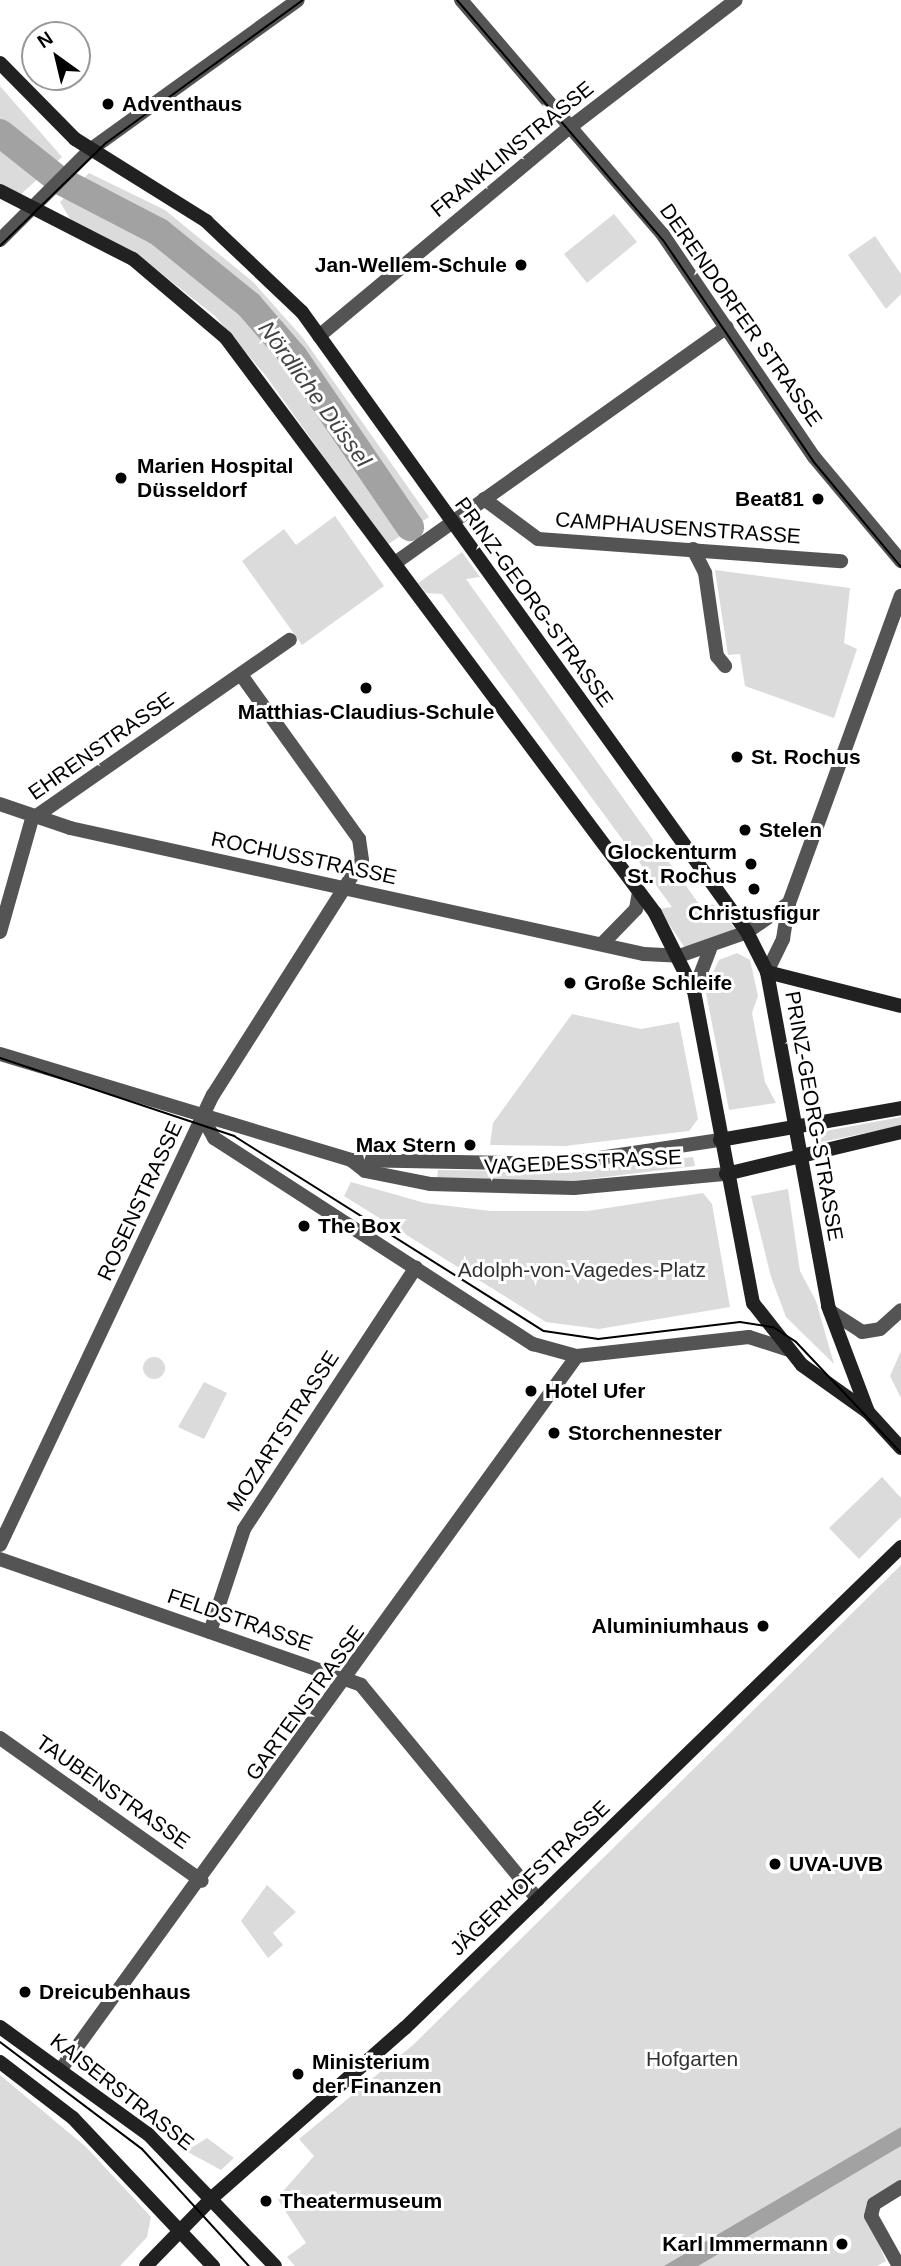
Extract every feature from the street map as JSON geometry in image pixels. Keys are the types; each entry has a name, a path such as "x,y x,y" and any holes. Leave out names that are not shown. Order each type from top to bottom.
{"main road":[{"name":"PRINZ-GEORG-STRASSE","path":"0,63 90,150 153,184 226,237 320,336 747,932 767,972 830,1311 868,1412"},
{"path":"0,191 133,259 209,321 394,563 639,892 679,956 694,991 726,1174 753,1303 787,1349 868,1412 901,1448"},
{"path":"767,972 901,1006"},
{"name":"VAGEDESSTRASSE","path":"720,1140 901,1108"},
{"name":"VAGEDESSTRASSE","path":"726,1174 901,1132"},
{"name":"JÄGERHOFSTRASSE","path":"146,2266 213,2197 405,2028 901,1547"},
{"name":"KAISERSTRASSE","path":"0,2027 148,2134 213,2197 275,2266"},
{"path":"0,2062 74,2118 213,2266"}],"street":[{"path":"0,240 90,150 298,0"},
{"name":"DERENDORFER STRASSE","path":"461,0 663,235 814,457 901,561"},
{"name":"FRANKLINSTRASSE","path":"320,336 571,126 736,0"},
{"path":"394,563 727,327"},
{"name":"CAMPHAUSENSTRASSE","path":"484,499 538,539 841,561"},
{"path":"693,549 705,573 717,656 725,666"},
{"path":"767,972 783,939 789,903 901,596"},
{"name":"EHRENSTRASSE","path":"0,932 32,819 290,639"},
{"name":"ROSENSTRASSE","path":"0,1545 203,1118 344,889 364,849 241,675"},
{"name":"ROCHUSSTRASSE","path":"0,804 32,819 344,889 602,944 679,956 710,949 747,932 789,903"},
{"path":"602,944 636,909 639,892"},
{"path":"694,991 710,949"},
{"name":"VAGEDESSTRASSE","path":"0,1054 203,1118 351,1160 365,1171 482,1189 630,1185 726,1174"},
{"path":"203,1118 215,1138 416,1267 515,1335 577,1356 749,1337 787,1349"},
{"name":"VAGEDESSTRASSE","path":"351,1160 371,1156 559,1164 720,1140"},
{"name":"MOZARTSTRASSE","path":"210,1632 244,1529 416,1267"},
{"path":"830,1311 842,1325 862,1332 880,1329 901,1310"},
{"name":"GARTENSTRASSE","path":"61,2069 202,1881 577,1356"},
{"name":"FELDSTRASSE","path":"0,1559 361,1685 538,1900"},
{"name":"TAUBENSTRASSE","path":"0,1738 202,1881"},
{"path":"899,2266 871,2216 874,2204 901,2187"}],"green space":[{"path":"0,86 62,157 19,196 0,184"},
{"path":"89,173 165,210 253,282 303,338 429,517 387,545 266,376 215,316 134,252 70,219 60,202"},
{"path":"614,214 637,242 587,283 564,254"},
{"path":"875,236 901,274 901,294 886,309 848,255"},
{"name":"Matthias-Claudius-Schule","path":"335,516 384,586 302,645 242,561 284,529 296,545"},
{"path":"462,552 480,577 466,579 699,904 714,905 735,928 731,931 685,948 659,909 672,907 442,594 426,593 418,583"},
{"path":"715,570 850,588 844,643 857,649 834,718 745,686 740,654 728,655"},
{"path":"737,953 750,960 758,996 752,1013 765,1082 776,1103 729,1110 705,988 719,960"},
{"path":"572,1014 641,1029 679,1022 698,1119 689,1131 565,1146 490,1145 493,1123"},
{"path":"901,1117 901,1126 821,1142 820,1132"},
{"path":"693,1157 695,1166 565,1182 437,1179 438,1170 579,1172"},
{"name":"Adolph-von-Vagedes-Platz","path":"351,1182 425,1203 491,1211 588,1211 703,1193 712,1204 730,1307 599,1329 546,1322 344,1196"},
{"path":"788,1189 800,1271 816,1301 834,1364 786,1317 771,1277 751,1196"},
{"path":"901,1351 901,1398 890,1376"},
{"path":"154,1357 162,1360 165,1368 162,1376 154,1379 146,1376 143,1368 146,1360"},
{"path":"204,1382 227,1393 204,1439 178,1427"},
{"path":"882,1477 901,1498 901,1517 859,1559 829,1528"},
{"name":"Hofgarten","path":"901,1565 901,2182 868,2219 886,2261 877,2266 295,2266 287,2257 306,2243 277,2198 314,2156 299,2139 413,2045"},
{"path":"267,1885 296,1912 273,1933 283,1945 268,1958 241,1921"},
{"path":"0,2075 86,2147 151,2217 147,2237 120,2266 0,2266"},
{"path":"207,2138 234,2158 221,2170 186,2151"}],"shaded area":[{"path":"901,2127 901,2146 698,2266 664,2266"}],"waterway":[{"name":"Nördliche Düssel","path":"0,133 59,180 159,232 249,305 294,357 410,527"}],"tram line":[{"path":"0,246 106,143 303,0"},
{"path":"457,0 663,240 813,461 901,567"},
{"path":"0,1058 234,1136 544,1331 598,1339 740,1322 773,1327 796,1342 901,1453"},
{"path":"0,2042 142,2149 249,2266"}],"place":[{"name":"Adventhaus","path":"108,104"},
{"name":"Jan-Wellem-Schule","path":"521,265"},
{"name":"Marien Hospital Düsseldorf","path":"121,478"},
{"name":"Beat81","path":"818,499"},
{"name":"Matthias-Claudius-Schule","path":"366,688"},
{"name":"St. Rochus","path":"737,757"},
{"name":"Stelen","path":"745,830"},
{"name":"Glockenturm St. Rochus","path":"751,864"},
{"name":"Christusfigur","path":"754,889"},
{"name":"Große Schleife","path":"570,983"},
{"name":"Max Stern","path":"470,1145"},
{"name":"The Box","path":"304,1226"},
{"name":"Hotel Ufer","path":"531,1391"},
{"name":"Storchennester","path":"554,1433"},
{"name":"Aluminiumhaus","path":"763,1626"},
{"name":"UVA-UVB","path":"775,1864"},
{"name":"Dreicubenhaus","path":"25,1992"},
{"name":"Ministerium der Finanzen","path":"298,2074"},
{"name":"Theatermuseum","path":"266,2201"},
{"name":"Karl Immermann","path":"842,2244"}]}
